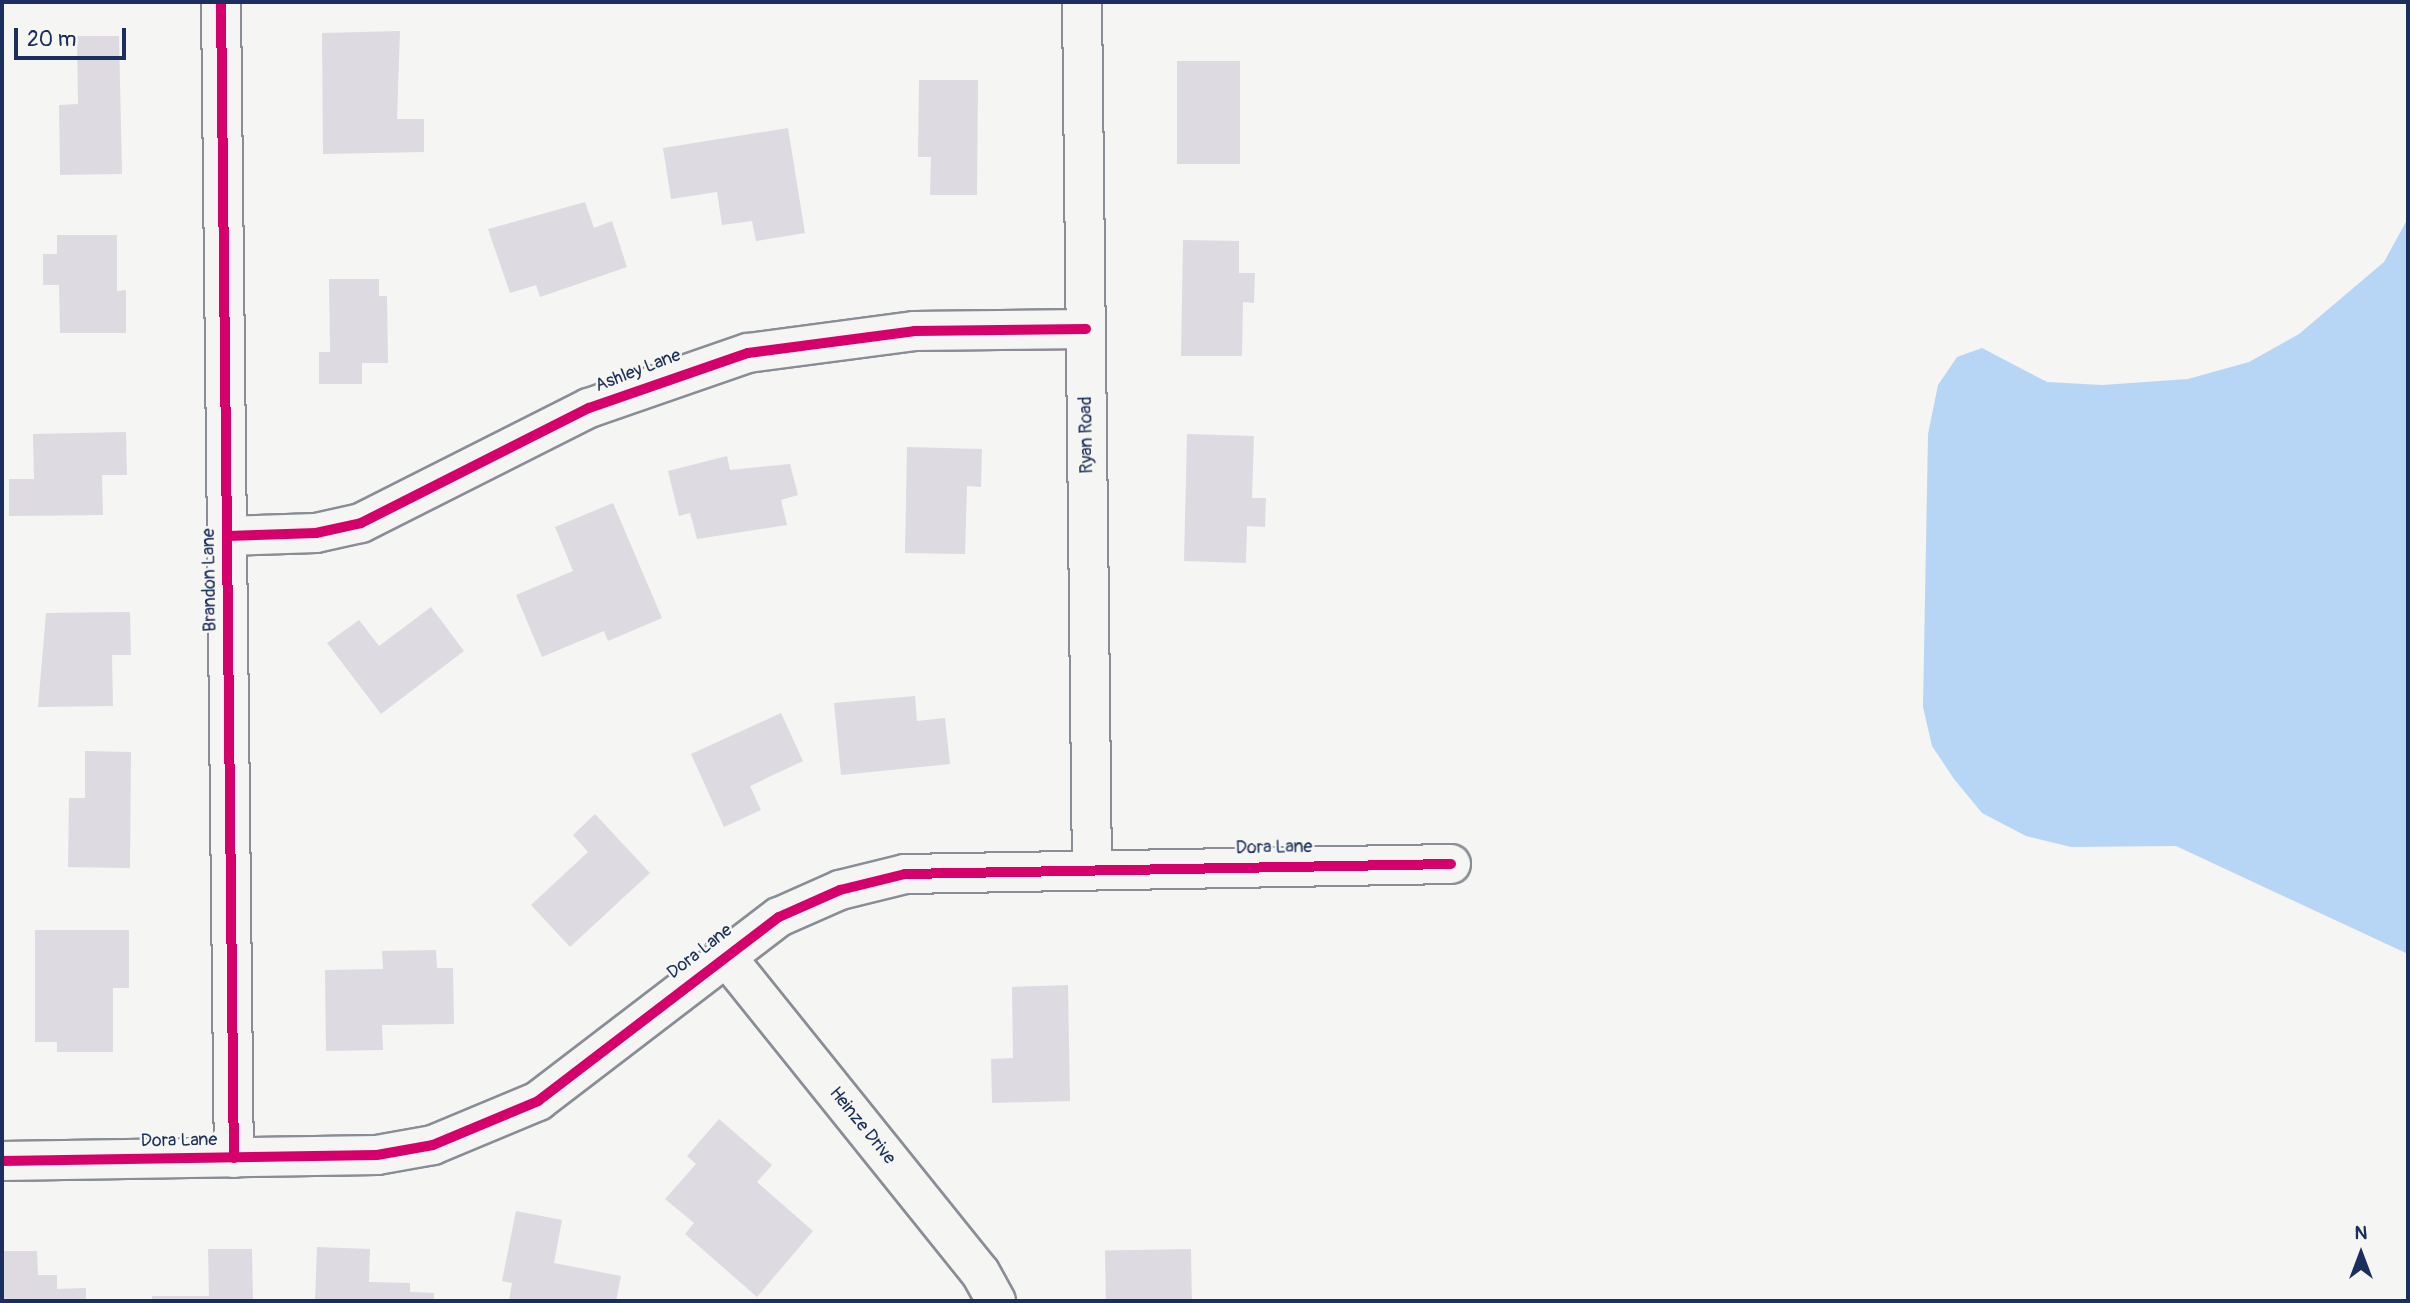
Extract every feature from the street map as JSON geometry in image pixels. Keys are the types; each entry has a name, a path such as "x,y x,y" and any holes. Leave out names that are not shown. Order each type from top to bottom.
{"street":[{"name":"Brandon Lane","path":"221,2 234,1158"},
{"name":"Ryan Road","path":"1082,2 1092,867"},
{"name":"Ashley Lane","path":"227,536 316,533 361,523 589,408 748,353 915,331 1086,329"},
{"name":"Dora Lane","path":"2,1161 377,1155 487,1127 579,1071 724,954 809,902 905,874 1092,867 1451,864"},
{"name":"Heinze Drive","path":"724,954 980,1272 996,1301"}],"water":[{"path":"2408,218 2408,954 2176,846 2071,847 2026,836 1982,813 1954,779 1932,746 1923,707 1928,434 1938,385 1957,357 1982,348 2047,382 2102,385 2188,379 2249,362 2299,334 2384,262"}],"building":[{"path":"400,31 397,119 424,119 424,152 323,154 322,33"},
{"path":"77,36 119,36 122,174 60,175 59,105 78,104"},
{"path":"1177,61 1240,61 1240,164 1177,164"},
{"path":"919,80 978,80 977,195 930,195 931,157 918,157"},
{"path":"788,128 805,233 756,241 752,221 722,225 717,192 671,199 663,148"},
{"path":"585,202 594,228 612,221 627,267 540,297 536,285 510,293 488,229"},
{"path":"57,235 117,235 117,291 126,290 126,333 60,333 59,285 43,285 43,254 57,254"},
{"path":"1183,240 1239,241 1239,273 1255,273 1254,303 1243,302 1242,356 1181,356"},
{"path":"329,279 379,279 379,296 387,296 388,363 362,363 362,384 319,384 319,352 330,352"},
{"path":"126,432 127,475 102,475 103,515 9,516 9,479 34,479 33,434"},
{"path":"1187,434 1254,436 1252,498 1266,498 1265,527 1247,526 1246,563 1184,561"},
{"path":"907,447 982,449 981,487 967,486 965,554 905,553"},
{"path":"727,456 730,470 790,464 798,495 781,500 787,525 697,539 690,513 679,516 668,471"},
{"path":"613,503 662,618 608,641 604,631 542,657 516,595 573,571 555,527"},
{"path":"431,607 464,651 381,714 327,643 359,620 379,646"},
{"path":"130,612 131,655 112,655 113,706 38,707 46,613"},
{"path":"915,696 917,721 945,718 950,764 841,775 834,703"},
{"path":"781,713 803,761 750,786 761,810 724,827 691,754"},
{"path":"85,751 131,752 130,868 68,867 69,798 85,798"},
{"path":"595,814 650,873 570,947 531,905 588,852 573,835"},
{"path":"35,930 129,930 129,988 113,988 113,1052 57,1052 57,1042 35,1042"},
{"path":"436,950 437,968 453,968 454,1024 382,1025 383,1050 326,1051 325,970 383,969 382,951"},
{"path":"1068,985 1070,1101 992,1103 991,1059 1013,1058 1012,987"},
{"path":"719,1119 772,1165 757,1182 813,1231 757,1297 685,1234 694,1223 665,1199 696,1164 687,1156"},
{"path":"516,1211 562,1220 554,1263 621,1276 616,1301 509,1301 512,1283 502,1281"},
{"path":"317,1247 370,1249 369,1282 410,1283 410,1292 434,1293 434,1301 315,1301"},
{"path":"208,1249 252,1249 253,1301 152,1301 152,1296 209,1296"},
{"path":"1191,1249 1192,1301 1106,1301 1105,1251"},
{"path":"2,1251 37,1251 38,1275 57,1275 57,1289 86,1288 86,1301 2,1301"}],"cycle path":[{"path":"221,2 234,1158"},
{"path":"227,536 316,533 361,523 589,408 748,353 914,331 1086,329"},
{"path":"2,1161 377,1155 433,1145 538,1101 779,917 840,890 905,874 1451,864"}]}
